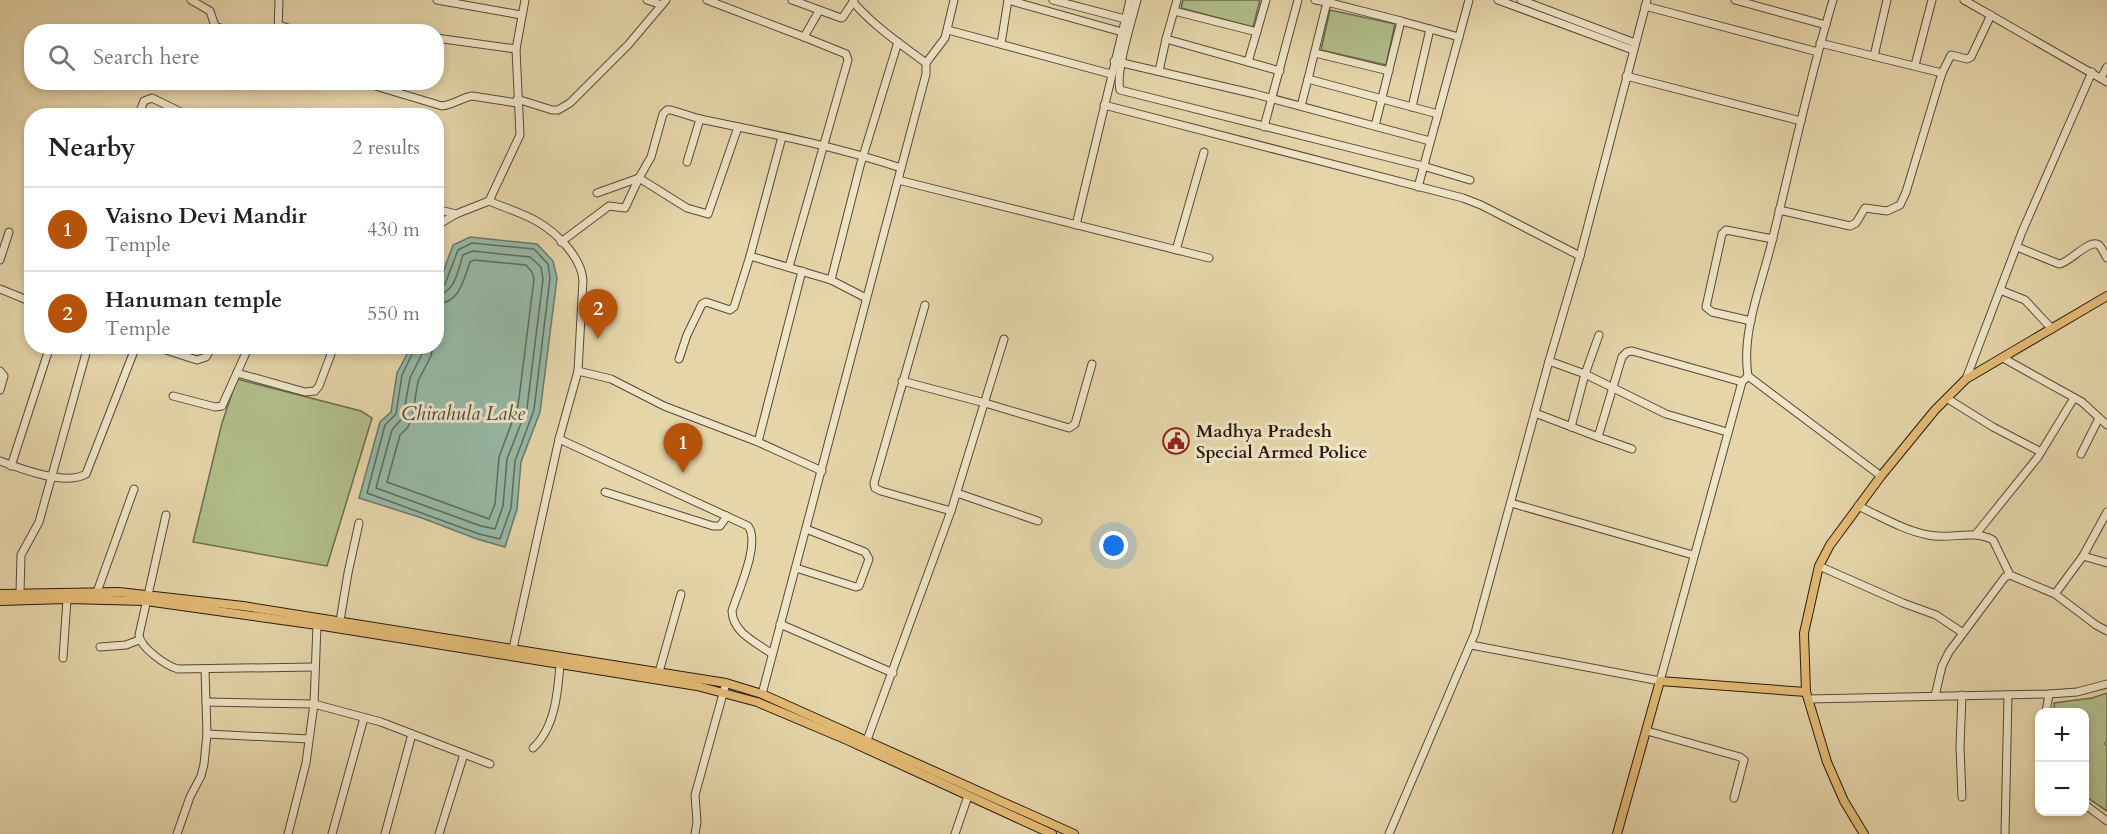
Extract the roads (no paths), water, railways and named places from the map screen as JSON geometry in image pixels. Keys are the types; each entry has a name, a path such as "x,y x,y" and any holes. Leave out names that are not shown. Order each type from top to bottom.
{"main road":[{"path":"1864,834 1844,801 1827,762 1807,696 1804,633 1820,566 1830,545 1881,476 1935,410 1966,379 2107,296"},
{"path":"0,594 97,592 278,611 512,652 560,664 697,686 757,702 1052,834"},
{"path":"0,601 146,598 317,625 726,683 762,694 1074,834"},
{"path":"1617,834 1660,681 1807,696"}],"street":[{"path":"191,0 210,11 213,24"},
{"path":"279,0 279,24"},
{"path":"437,0 521,15"},
{"path":"444,221 489,201 520,135 516,49 525,0"},
{"path":"647,0 664,3"},
{"path":"706,0 848,56 789,267"},
{"path":"792,0 841,18 854,1 885,33 926,63"},
{"path":"762,694 926,74 926,63 945,38 954,0"},
{"path":"1001,44 1008,0 1122,32"},
{"path":"1053,0 1080,3 1125,19"},
{"path":"1130,0 1118,61 1120,90 1423,165 1470,180"},
{"path":"1076,225 1111,74 1118,61 1137,0"},
{"path":"1159,71 1177,0"},
{"path":"1248,62 1266,0"},
{"path":"1264,127 1298,0"},
{"path":"1315,0 1459,37"},
{"path":"1418,187 1469,0"},
{"path":"1498,0 1634,47"},
{"path":"1521,0 1634,47"},
{"path":"1735,0 1755,3 1826,25"},
{"path":"1833,0 1820,43 1751,321 1746,356 1748,376 1881,476"},
{"path":"1874,56 1887,0"},
{"path":"1915,65 1932,0"},
{"path":"1964,0 2104,80 2107,68"},
{"path":"1301,106 1327,2"},
{"path":"389,90 442,106 472,96 517,101 558,110 570,103 628,45 664,3"},
{"path":"1389,834 1471,645 1580,256 1646,3 1818,52"},
{"path":"804,37 819,11"},
{"path":"1174,11 1257,32"},
{"path":"1779,210 1850,226 1856,223 1865,208 1887,211 1900,205 1942,73 1951,55 1967,59 1971,57 1991,15"},
{"path":"1375,126 1401,21"},
{"path":"1412,107 1430,29"},
{"path":"948,30 1111,74"},
{"path":"444,39 516,49"},
{"path":"1166,39 1280,71"},
{"path":"831,280 863,155 898,42"},
{"path":"1820,43 1942,73"},
{"path":"1315,53 1389,71"},
{"path":"1118,61 1301,106 1430,141"},
{"path":"1966,379 2017,247 2092,72"},
{"path":"1626,76 1801,122"},
{"path":"1308,79 1438,114"},
{"path":"141,108 148,98 171,108"},
{"path":"1104,105 1463,198 1580,256"},
{"path":"561,242 609,206 625,207 651,157 663,114 667,110 863,155 901,168"},
{"path":"687,162 700,119"},
{"path":"639,178 687,208 708,214 738,127"},
{"path":"679,359 687,335 702,304 706,302 730,310 734,307 782,136"},
{"path":"1176,250 1204,152"},
{"path":"597,194 639,178"},
{"path":"898,180 1209,258"},
{"path":"489,201 537,221 555,234 582,270 584,280 578,371 559,440 512,652"},
{"path":"444,210 456,214"},
{"path":"1751,321 1712,312 1706,307 1722,234 1726,230 1773,239"},
{"path":"0,260 9,232"},
{"path":"2017,247 2059,264 2064,263 2088,245 2096,244 2107,258"},
{"path":"750,256 831,280 866,298"},
{"path":"758,442 802,271"},
{"path":"0,289 24,299"},
{"path":"2000,290 2025,300 2052,329"},
{"path":"925,305 874,483 875,488 881,491 951,511"},
{"path":"1571,427 1585,374 1599,335"},
{"path":"867,740 951,511 1004,339"},
{"path":"1598,436 1622,357 1628,352 1632,351 1742,382"},
{"path":"11,466 47,354"},
{"path":"20,593 21,555 39,522 86,354"},
{"path":"0,461 51,476 74,479 86,474 133,354"},
{"path":"178,354 197,360 206,357 208,354"},
{"path":"173,396 219,407 225,402 245,354"},
{"path":"237,373 305,392 315,392 331,354"},
{"path":"2003,358 2074,398 2107,425"},
{"path":"1549,361 1585,374 1666,414 1727,432"},
{"path":"902,381 1069,429 1075,424 1092,364"},
{"path":"0,371 4,376 0,390"},
{"path":"578,371 611,379 664,406 758,442 822,471"},
{"path":"1471,645 1660,681 1727,432 1742,382 1748,376"},
{"path":"1976,534 2041,452 2074,398"},
{"path":"1948,399 1993,428 2041,452"},
{"path":"1535,413 1632,449"},
{"path":"2081,454 2099,418"},
{"path":"559,440 748,526 752,532 753,545 732,611 735,626 772,654"},
{"path":"97,592 134,489"},
{"path":"605,492 712,526 720,526 727,516"},
{"path":"957,493 1038,521"},
{"path":"1510,503 1693,555"},
{"path":"1858,506 1914,532 1931,536 1976,534 1993,540 2010,575 2055,594 2107,631"},
{"path":"2055,594 2083,556 2107,512"},
{"path":"139,640 146,598 166,515"},
{"path":"340,621 359,523"},
{"path":"796,568 856,587 860,586 869,559 865,552 806,530"},
{"path":"2083,556 2107,563"},
{"path":"1820,566 1936,615 1964,633"},
{"path":"1935,696 1942,666 1949,652 2005,577 2010,575"},
{"path":"659,672 681,594"},
{"path":"63,658 67,599"},
{"path":"780,624 893,673"},
{"path":"288,834 302,783 314,704 317,625"},
{"path":"100,647 126,645 139,640"},
{"path":"139,640 173,668 314,668"},
{"path":"533,748 541,741 553,709 558,691 560,664"},
{"path":"177,834 204,764 207,734 205,669"},
{"path":"695,834 697,822 695,795 726,683"},
{"path":"1807,696 2049,694 2077,692 2107,684"},
{"path":"2047,708 2049,694"},
{"path":"1962,695 1960,747 1962,797"},
{"path":"2005,834 2008,695"},
{"path":"206,702 314,704 412,734 490,764"},
{"path":"332,834 364,718"},
{"path":"1647,731 1744,760 1734,798"},
{"path":"207,734 309,739"},
{"path":"385,834 412,734"},
{"path":"439,834 464,754"},
{"path":"955,834 968,796"},
{"path":"2089,807 2107,821"}],"water":[{"name":"Chirahula Lake","path":"470,237 537,244 553,261 557,278 540,412 521,462 517,509 505,547 359,498 380,422 391,412 397,373 407,354 444,354 444,270 453,245"}],"place":[{"name":"Hanuman temple","path":"598,339"},
{"name":"Madhya Pradesh Special Armed Police","path":"1176,441"},
{"name":"Vaisno Devi Mandir","path":"683,473"}]}
